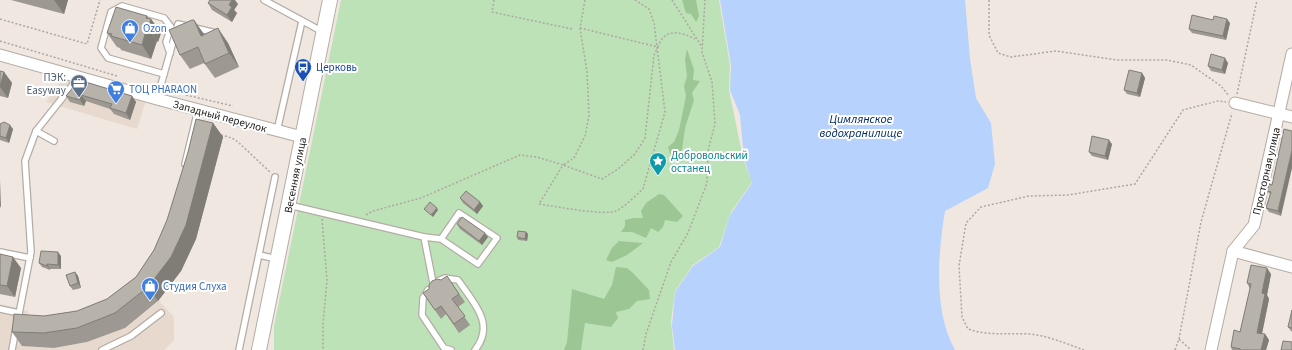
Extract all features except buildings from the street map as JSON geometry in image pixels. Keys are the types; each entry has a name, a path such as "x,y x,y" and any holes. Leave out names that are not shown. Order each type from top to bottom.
{"street":[{"name":"Весенняя улица","path":"259,350 330,0"},
{"name":"Просторная улица","path":"1211,350 1233,251 1254,225 1292,54"},
{"name":"Западный переулок","path":"0,55 157,100 302,136"},
{"path":"1235,102 1292,117"},
{"path":"1233,251 1292,267"}],"lane":[{"path":"264,0 276,3 302,21 323,32"},
{"path":"164,74 108,58 101,48 111,12 122,6 164,18 171,27 166,42 170,53"},
{"path":"277,131 302,21"},
{"path":"157,100 178,24 217,34"},
{"path":"12,350 20,317 31,252 25,161 36,131 79,77"},
{"path":"182,174 198,110"},
{"path":"36,131 54,140"},
{"path":"239,350 275,177"},
{"path":"288,205 424,237 441,239 478,264 496,238 459,212 441,239"},
{"path":"424,237 433,283"},
{"path":"0,252 30,258"},
{"path":"259,255 278,259"},
{"path":"451,350 444,348 422,315 423,298 433,283 445,278 458,280 482,316 484,327 482,338 475,350"},
{"path":"0,309 20,317"},
{"path":"102,350 131,336 161,313"}],"path":[{"path":"0,18 87,44 100,0"},
{"path":"494,0 492,12 572,29"},
{"path":"585,0 580,28 587,72 589,116 585,136 574,158 563,165 539,204 580,211 616,212 643,189 665,112 654,23 649,10 635,0"},
{"path":"672,0 691,28 695,39 702,47"},
{"path":"643,350 646,334 671,262 688,233 707,183 708,151 715,124 712,82 702,52 705,0"},
{"path":"988,0 989,35 998,53 1011,58 1056,51 1117,60 1167,60 1191,65 1221,86 1235,102"},
{"path":"1176,350 1201,222 1235,102 1257,0"},
{"path":"580,28 658,47"},
{"path":"356,221 373,211 421,198 520,155 537,157 602,179 618,169 635,154 645,138 654,55 660,42 667,34 676,32 695,39"},
{"path":"0,41 122,78"},
{"path":"182,94 233,106"},
{"path":"1084,350 1057,340 1031,334 982,334 968,329 962,317 959,266 966,222 981,207 1029,196 1068,195 1135,184 1183,110 1218,101 1235,102"},
{"path":"217,134 232,138 238,142 275,177"},
{"path":"321,213 327,280 323,324 323,350"},
{"path":"1179,339 1191,350"}],"shaded area":[{"path":"65,76 146,100 137,129 46,102"},
{"path":"159,301 174,317 174,340 164,350 0,350 0,304 28,311 22,346 55,348 87,342 125,328"}],"green space":[{"path":"341,0 719,0 730,65 729,90 743,158 752,182 731,212 719,247 693,265 675,291 671,322 674,350 274,350 274,326"},
{"path":"682,0 696,0 699,16 696,22 691,14 686,13"},
{"path":"687,49 694,70 693,80 700,81 692,93 694,100 685,128 681,157 672,161 668,147 674,142 679,130 686,96 684,86 687,76 685,60"},
{"path":"659,194 664,195 683,216 677,222 665,220 663,227 658,232 651,228 646,238 632,232 621,232 625,226 625,220 643,218 641,211 646,203"},
{"path":"619,241 643,243 627,255 612,262 606,260 612,248"},
{"path":"616,267 627,268 634,274 649,290 650,299 637,301 629,309 616,312 618,318 611,327 585,323 581,350 564,350 567,342 572,289 604,299 612,285"}],"water":[{"name":"Цимлянское водохранилище","path":"720,0 965,0 970,59 976,98 991,123 995,164 988,188 945,211 939,263 940,300 948,335 955,350 675,350 672,326 675,292 693,266 720,247 730,215 752,183 744,158 740,115 730,90 731,65"}],"place":[{"name":"Ozon","path":"130,43"},
{"name":"Церковь","path":"303,82"},
{"name":"ПЭК: Easyway","path":"79,98"},
{"name":"ТОЦ PHARAON","path":"116,104"},
{"name":"Добровольский останец","path":"658,176"},
{"name":"Студия Слуха","path":"150,301"}]}
